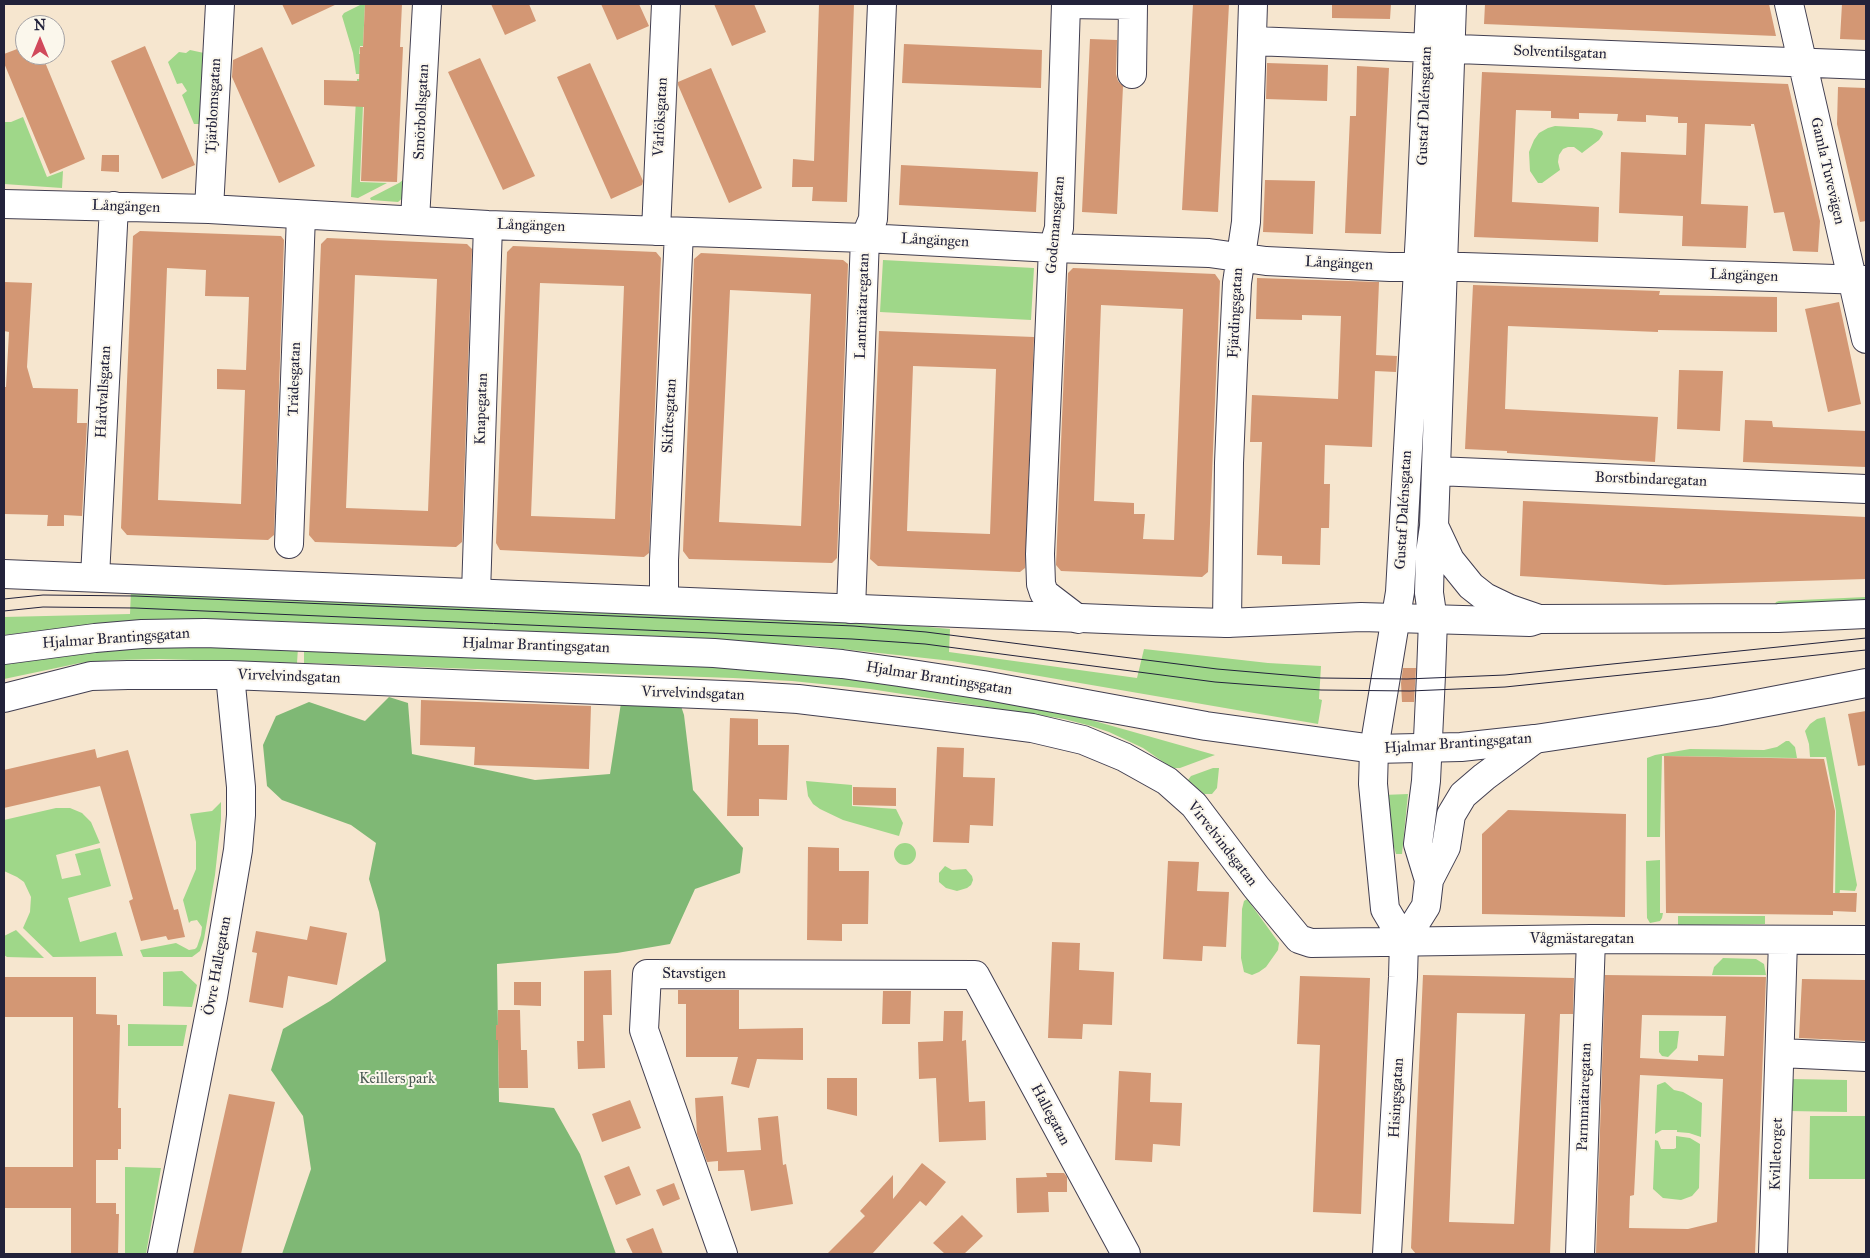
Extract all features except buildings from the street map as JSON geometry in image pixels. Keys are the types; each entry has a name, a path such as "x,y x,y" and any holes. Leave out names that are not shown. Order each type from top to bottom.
{"street":[{"name":"Tjärblomsgatan","path":"209,209 220,4"},
{"name":"Smörbollsgatan","path":"415,220 426,4"},
{"name":"Vårlöksgatan","path":"666,4 667,231"},
{"name":"Lantmätaregatan","path":"852,609 865,238 873,219 882,4"},
{"name":"Godemansgatan","path":"1078,618 1044,593 1041,581 1040,554 1053,248 1059,228 1066,4 1133,5 1132,74"},
{"name":"Fjärdingsgatan","path":"1227,622 1230,444 1236,292 1239,258 1246,222 1253,4"},
{"name":"Gustaf Dalénsgatan","path":"1430,4 1439,48 1431,266 1400,592 1374,749 1373,784 1385,909 1404,941 1426,906 1429,880 1446,847 1451,816 1463,795 1535,739"},
{"name":"Gustaf Dalénsgatan","path":"1439,48 1452,4"},
{"name":"Gamla Tuvevägen","path":"1789,4 1802,63 1859,280 1866,339"},
{"name":"Solventilsgatan","path":"1253,40 1866,65"},
{"name":"Långängen","path":"4,204 209,209 488,225 865,238 1053,248 1209,253 1266,261 1390,267 1431,266 1859,280"},
{"name":"Hårdvallsgatan","path":"95,577 114,206"},
{"name":"Trädesgatan","path":"289,544 301,215"},
{"name":"Knapegatan","path":"476,593 488,225"},
{"name":"Skiftesgatan","path":"664,600 667,231"},
{"name":"Gustaf Dalénsgatan","path":"1429,880 1418,844 1426,781 1433,620 1430,593 1430,553 1434,526 1436,471 1431,266"},
{"name":"Borstbindaregatan","path":"1436,471 1866,489"},
{"path":"1434,526 1450,560 1471,586 1485,597 1510,610 1539,619 1778,618 1866,614"},
{"path":"9,571 95,577 1078,618 1227,622 1361,617 1530,622 1539,619"},
{"name":"Hjalmar Brantingsgatan","path":"4,650 142,634 205,633 714,653 842,664 899,672 983,685 1206,726 1374,749 1461,747 1535,739 1715,712 1866,683"},
{"name":"Virvelvindsgatan","path":"4,698 91,676 230,675 798,699 1032,728 1083,740 1124,757 1167,781 1194,805 1256,887 1299,939"},
{"name":"Övre Hallegatan","path":"162,1254 213,997 238,850 241,787 230,675"},
{"name":"Vågmästaregatan","path":"1299,939 1310,943 1591,939 1866,940"},
{"name":"Parmmätaregatan","path":"1580,1254 1591,939"},
{"name":"Hisingsgatan","path":"1387,1254 1404,941"},
{"name":"Kvilletorget","path":"1773,1254 1783,941"},
{"name":"Stavstigen","path":"723,1254 644,1030 647,974 975,975"},
{"name":"Hallegatan","path":"975,975 1126,1254"},
{"path":"1780,1053 1866,1057"}],"green space":[{"path":"365,4 363,46 360,46 359,54 366,54 365,74 356,74 353,53 342,16 344,13"},
{"path":"190,50 204,53 201,124 194,124 182,95 187,91 182,83 177,84 168,62 179,52 186,53"},
{"path":"357,79 364,79 360,182 387,183 358,198 351,197"},
{"path":"23,117 47,177 63,171 62,188 4,184 4,122 11,122"},
{"path":"1555,126 1592,128 1602,131 1603,134 1599,140 1582,153 1574,147 1563,149 1559,155 1558,162 1560,170 1542,183 1538,183 1530,171 1529,152 1539,133"},
{"path":"407,177 405,196 398,202 371,200 370,198"},
{"path":"883,260 1034,268 1031,320 880,312"},
{"path":"131,590 876,622 950,629 949,652 1137,678 1144,649 1268,663 1321,666 1319,699 1322,700 1318,724 952,661 815,646 726,641 223,620 94,625 4,635 4,617 130,614"},
{"path":"1866,597 1866,605 1775,604 1779,601"},
{"path":"161,646 298,648 297,663 159,659 117,660 80,663 4,679 4,663 62,654"},
{"path":"304,648 717,666 876,681 1038,708 1091,720 1215,755 1180,768 1172,768 1143,748 1091,726 1064,719 870,689 792,681 733,678 304,663"},
{"name":"Keillers park","path":"389,697 408,703 412,754 535,780 610,774 621,703 679,700 684,715 693,790 743,848 740,873 695,889 670,944 617,953 497,964 499,1102 554,1108 580,1154 616,1254 282,1254 311,1169 303,1116 271,1070 283,1029 330,1001 386,961 379,912 369,879 376,843 351,825 282,800 267,786 263,745 276,716 309,702 365,721"},
{"path":"1825,717 1857,885 1855,891 1840,890 1838,904 1835,904 1836,811 1826,757 1810,757 1805,731 1817,719"},
{"path":"1789,741 1795,747 1797,758 1662,756 1660,837 1647,837 1647,758 1690,749 1764,750 1777,747"},
{"path":"1213,768 1219,768 1217,788 1212,794 1204,794 1188,780 1191,776"},
{"path":"806,781 852,785 852,806 896,809 903,823 899,836 843,820 820,809 813,804 808,796"},
{"path":"1408,794 1402,854 1396,854 1388,826 1383,795"},
{"path":"221,802 215,875 204,939 200,951 192,957 143,957 140,950 176,943 189,950 197,947 202,927 197,920 189,923 183,900 196,869 196,842 190,814 212,811"},
{"path":"56,808 70,808 82,813 91,822 100,843 56,855 62,879 81,875 75,854 100,848 111,886 68,898 80,942 116,932 123,956 53,957 23,928 30,912 31,897 24,882 4,871 4,820"},
{"path":"905,843 913,846 916,854 913,862 905,865 897,862 894,854 897,846"},
{"path":"1660,860 1660,913 1663,913 1660,921 1650,923 1647,918 1646,861"},
{"path":"945,866 952,870 966,869 972,876 971,885 957,891 946,888 939,882 939,873"},
{"path":"1247,899 1279,943 1278,950 1266,967 1252,975 1244,972 1241,958 1242,909 1244,901"},
{"path":"1678,916 1765,916 1765,924 1678,925"},
{"path":"16,930 44,958 7,957 4,955 4,936"},
{"path":"1723,958 1756,959 1764,964 1766,975 1712,975 1714,967"},
{"path":"182,971 197,985 192,1007 163,1006 163,972"},
{"path":"128,1024 187,1025 183,1046 128,1046"},
{"path":"1659,1031 1679,1031 1677,1048 1668,1057 1662,1056 1659,1052"},
{"path":"1790,1079 1847,1080 1847,1112 1789,1111"},
{"path":"1665,1082 1674,1090 1683,1092 1702,1103 1701,1137 1677,1132 1677,1130 1662,1130 1655,1134 1657,1085"},
{"path":"1810,1116 1866,1116 1866,1179 1809,1179"},
{"path":"1676,1136 1690,1138 1700,1144 1699,1188 1692,1196 1681,1200 1663,1198 1653,1189 1655,1140 1658,1141 1661,1149 1674,1149 1676,1148"},
{"path":"125,1167 161,1168 146,1254 125,1254"}],"tram line":[{"path":"4,599 43,595 135,596 854,626 926,632 1217,669 1321,678 1407,679 1505,675 1866,638"},
{"path":"4,611 43,607 135,608 852,639 925,644 1215,682 1321,690 1410,691 1505,687 1866,650"}]}
